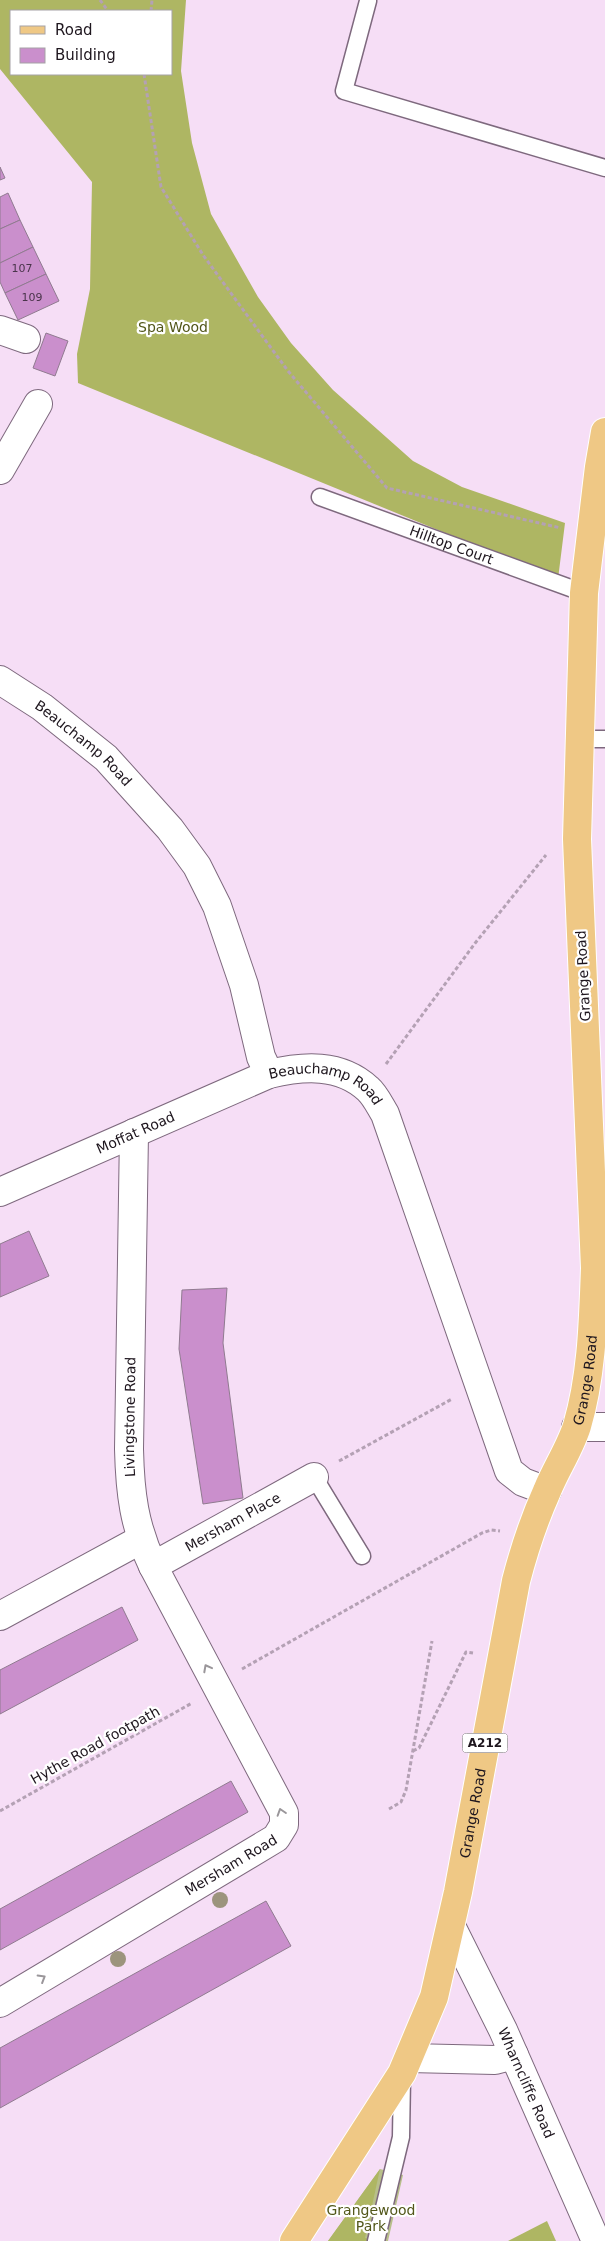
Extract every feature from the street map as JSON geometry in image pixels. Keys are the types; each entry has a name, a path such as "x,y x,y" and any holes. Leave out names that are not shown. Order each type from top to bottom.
{"main road":[{"name":"Grange Road","path":"294,2241 406,2066 434,1997 451,1926 516,1581 530,1533 546,1491 576,1428 586,1390 592,1339 596,1268 577,839 593,739 584,593 602,468 605,432"}],"street":[{"path":"0,330 26,339"},
{"path":"0,470 38,404"},
{"name":"Beauchamp Road","path":"0,680 49,712 106,758 170,829 197,866 217,906 244,985 261,1057 269,1074 299,1067 317,1067 337,1072 368,1089 385,1114 509,1471 523,1482 546,1491"},
{"name":"Moffat Road","path":"0,1192 269,1074"},
{"name":"Livingstone Road","path":"134,1133 129,1449 131,1495 140,1540"},
{"path":"576,1428 605,1426"},
{"name":"Mersham Place","path":"153,1566 314,1477"},
{"path":"0,1616 140,1540"},
{"name":"Mersham Road","path":"0,2004 276,1838 284,1825 284,1813 140,1540"},
{"name":"Wharncliffe Road","path":"451,1926 514,2055 596,2241"},
{"path":"406,2066 495,2060 514,2055"}],"lane":[{"path":"368,1 344,91 605,168"},
{"name":"Hilltop Court","path":"320,497 584,593"},
{"path":"314,1477 362,1556"},
{"path":"376,2241 401,2137 406,2066"}],"path":[{"path":"144,75 161,188 203,255 288,371 387,488 591,535"},
{"path":"368,1089 407,1033 546,855"},
{"path":"314,1477 322,1470 440,1406"},
{"path":"238,1671 482,1533"},
{"path":"389,1809 401,1802 406,1790 432,1641"},
{"path":"412,1752 419,1748 466,1652 501,1658"},
{"name":"Hythe Road footpath","path":"0,1811 192,1702"}],"green space":[{"name":"Spa Wood","path":"0,0 186,0 181,71 192,143 211,214 258,297 291,343 333,390 413,461 462,487 565,523 558,579 78,383 77,354 90,289 92,182 0,69"},
{"name":"Grangewood Park","path":"380,2169 403,2175 388,2241 328,2241"},
{"path":"380,2169 365,2238 382,2241 328,2241"},
{"path":"547,2221 556,2241 508,2241"}],"building":[{"path":"0,167 5,178 0,180"},
{"path":"8,193 20,220 0,229 0,197"},
{"path":"20,220 33,247 0,263 0,229"},
{"path":"33,247 46,274 5,293 0,282 0,263"},
{"path":"46,274 59,301 18,320 5,293"},
{"path":"46,333 68,341 55,376 33,368"},
{"path":"29,1231 49,1276 0,1297 0,1244"},
{"path":"227,1288 223,1343 243,1498 203,1504 179,1349 182,1290"},
{"path":"122,1607 138,1640 0,1714 0,1670"},
{"path":"231,1781 248,1812 0,1950 0,1909"},
{"path":"266,1901 291,1946 0,2108 0,2048"}]}
